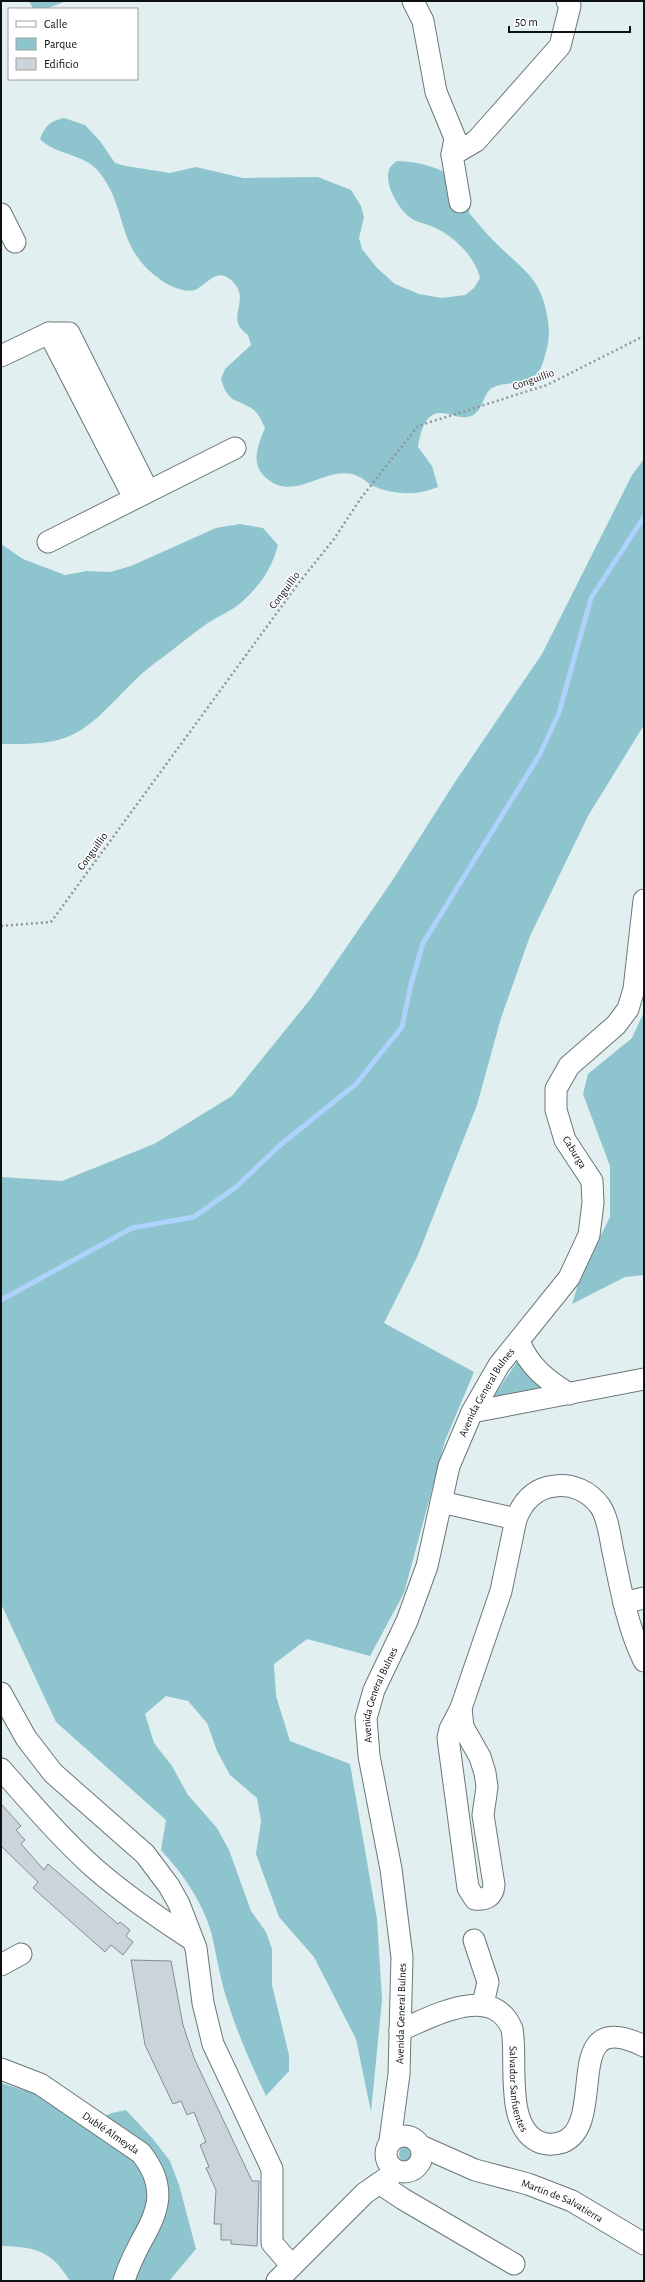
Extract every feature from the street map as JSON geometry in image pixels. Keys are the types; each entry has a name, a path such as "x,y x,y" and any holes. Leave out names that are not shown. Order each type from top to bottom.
{"street":[{"path":"413,1 423,22 436,92 455,138 452,155 460,202"},
{"path":"452,155 476,141 560,46 570,6 567,1"},
{"path":"1,214 15,242"},
{"path":"1,356 49,332 141,494"},
{"path":"48,542 235,448"},
{"name":"Caburga","path":"519,1341 569,1278 589,1235 593,1203 592,1181 565,1140 556,1110 556,1089 569,1066 616,1025 628,1008 634,990 644,900"},
{"path":"519,1341 524,1354 533,1366 548,1380 569,1394"},
{"name":"Avenida General Bulnes","path":"284,2276 372,2188 397,2159 402,1958 399,1923 372,1770 366,1718 374,1690 407,1621 427,1566 449,1466 472,1412 499,1365 519,1341"},
{"path":"472,1412 644,1380"},
{"path":"461,1708 464,1727 480,1757 487,1786 483,1815 494,1885 492,1894 485,1899 475,1899 468,1888 450,1766 448,1738 461,1708 501,1591 516,1519 524,1502 535,1493 548,1487 567,1485 590,1495 604,1514 624,1603 644,1661"},
{"path":"441,1502 516,1519"},
{"path":"624,1603 644,1598"},
{"path":"1,1693 26,1738 53,1773 131,1840 158,1870 179,1904 191,1939 196,1948 203,2003 213,2044 272,2170 272,2243 284,2276"},
{"path":"1,1769 64,1839 94,1867 157,1917 191,1939"},
{"path":"400,2030 443,2013 470,2005 483,2004 488,1982 474,1940"},
{"path":"1,1965 21,1954"},
{"name":"Salvador Sanfuentes","path":"483,2004 498,2010 509,2021 514,2036 515,2102 521,2124 531,2137 545,2144 561,2143 572,2136 580,2127 590,2060 596,2047 601,2042 607,2038 620,2036 644,2046"},
{"name":"Dublé Almeyda","path":"1,2069 40,2084 141,2153 147,2161 158,2189 157,2209 124,2281"},
{"name":"Avenida General Bulnes","path":"399,2074 417,2142"},
{"path":"401,2135 417,2142 421,2158 397,2159 401,2135"},
{"name":"Martín de Salvatierra","path":"417,2142 475,2170"},
{"name":"Martín de Salvatierra","path":"397,2159 475,2170 528,2184 572,2201 644,2244"},
{"path":"372,2188 403,2199 514,2264"}],"path":[{"name":"Conguillio","path":"1,926 51,922 293,591 334,539 361,498 418,426 546,385 644,336"}],"green space":[{"path":"29,1 66,1 48,8 32,8"},
{"path":"64,118 85,125 100,141 115,163 126,166 170,173 196,167 243,178 318,177 351,190 361,206 364,217 359,238 362,249 377,268 395,284 419,294 442,298 465,295 474,288 480,278 477,270 468,254 447,234 431,226 413,220 404,212 393,195 388,182 388,176 390,167 397,161 422,164 446,173 460,183 469,192 471,200 469,213 490,237 523,268 540,292 547,315 549,339 540,370 535,376 526,381 520,383 503,384 492,388 486,394 481,407 471,416 460,417 441,413 431,416 427,420 420,436 418,447 432,466 438,487 422,492 397,493 373,486 352,474 329,476 296,486 285,487 275,484 264,476 257,465 258,446 265,428 262,421 254,410 230,397 221,379 225,369 251,345 248,335 241,328 238,322 237,315 240,295 237,288 231,280 226,276 221,275 212,278 195,290 182,290 164,282 146,267 136,254 129,241 115,200 99,172 86,161 54,149 40,139 49,125"},
{"path":"644,459 644,725 588,816 530,936 501,1018 477,1105 418,1255 384,1323 474,1372 445,1441 404,1593 370,1656 307,1639 274,1664 276,1696 290,1741 350,1764 377,1919 382,2000 371,2112 356,2039 314,1957 279,1917 256,1854 261,1821 257,1798 230,1775 217,1751 207,1723 188,1701 166,1696 145,1714 154,1743 172,1766 188,1795 217,1828 229,1850 251,1911 266,1932 272,1949 272,1985 289,2055 289,2071 266,2096 232,2015 223,1986 211,1932 202,1909 191,1888 161,1850 166,1820 56,1722 1,1604 1,1177 62,1181 154,1144 232,1096 312,997 392,881 455,782 542,654 632,475"},
{"path":"240,524 263,528 278,545 273,561 265,575 243,601 205,625 145,671 94,721 83,729 55,741 1,744 1,544 23,559 65,575 87,571 110,572 131,566 216,528"},
{"path":"644,1012 644,1275 625,1277 572,1304 581,1275 610,1217 610,1166 583,1094 588,1074 632,1038"},
{"path":"522,1361 541,1385 540,1389 497,1398 494,1396 517,1362"},
{"path":"1,2083 33,2093 76,2121 89,2122 112,2113 126,2110 153,2139 170,2161 179,2185 196,2249 169,2281 70,2281 56,2263 41,2252 33,2249 1,2246"},
{"path":"404,2146 410,2146 415,2151 413,2160 410,2162 404,2162 399,2157 399,2151"}],"building":[{"path":"1,1804 21,1826 16,1830 25,1840 21,1844 44,1870 48,1864 118,1924 120,1922 130,1930 126,1936 133,1942 123,1955 111,1945 105,1952 33,1888 38,1882 1,1846"},
{"path":"131,1960 171,1961 183,2025 194,2058 252,2181 259,2181 257,2246 231,2244 231,2240 221,2240 221,2224 214,2224 216,2190 206,2168 209,2167 200,2145 206,2142 194,2112 187,2115 181,2101 173,2104 145,2045"}],"waterway":[{"path":"1,1300 132,1228 194,1217 236,1187 279,1146 356,1084 402,1027 411,984 423,943 540,754 559,713 591,598 644,517"}]}
